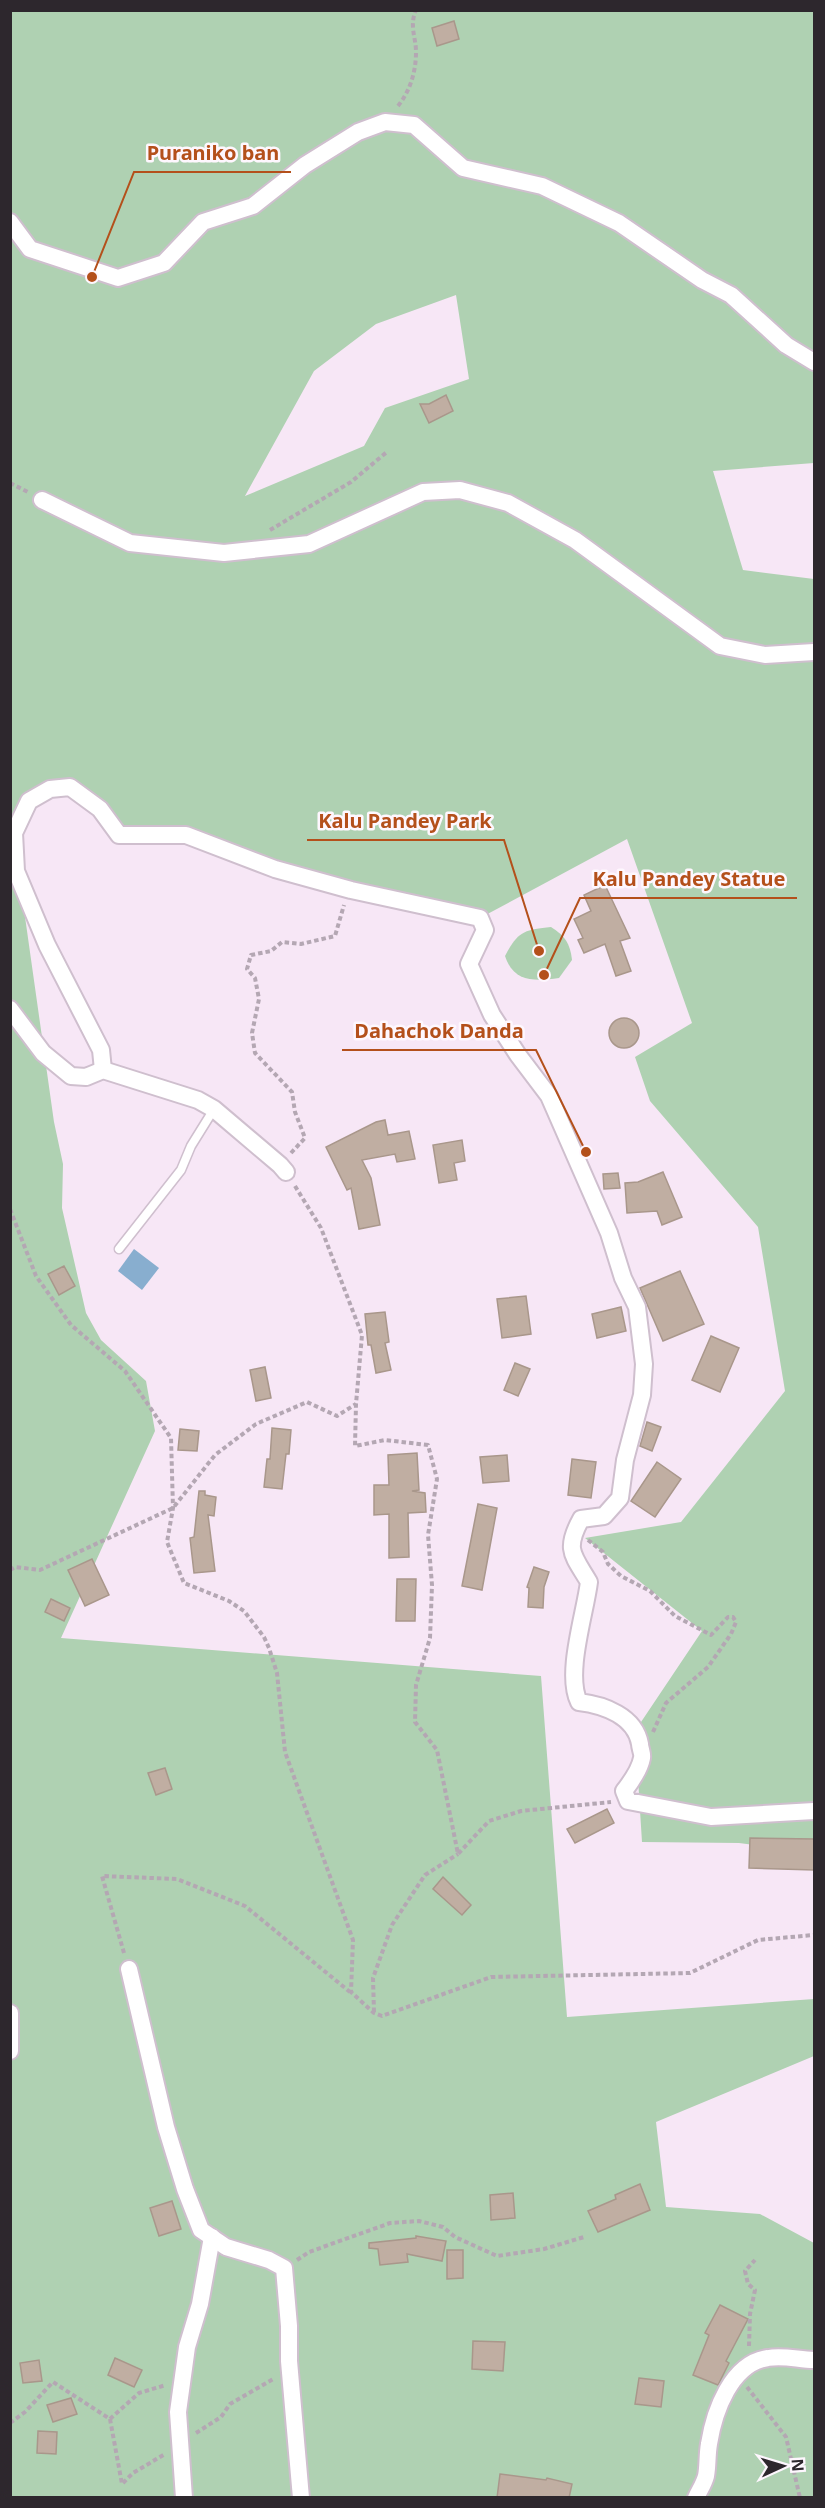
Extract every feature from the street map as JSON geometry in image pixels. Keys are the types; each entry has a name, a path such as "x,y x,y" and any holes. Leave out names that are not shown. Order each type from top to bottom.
{"street":[{"path":"10,222 30,249 118,278 164,263 202,222 253,206 305,165 358,132 385,122 414,125 463,168 542,186 619,223 702,280 731,295 786,345 814,362"},
{"path":"42,500 130,543 224,553 309,544 423,492 460,490 508,503 575,540 720,646 765,655 814,652"},
{"path":"103,1070 101,1050 47,945 16,871 14,833 29,801 50,789 70,787 100,809 119,835 186,835 274,869 351,890 480,918 485,930 469,964 472,974 492,1015 549,1096 609,1233 623,1278 637,1307 644,1364 642,1395 625,1460 620,1498 604,1516 581,1519 571,1539 572,1555 590,1582 576,1659 574,1692 579,1702 596,1704 629,1722 638,1736 642,1758 624,1791 628,1801 711,1817 814,1811"},
{"path":"10,1009 43,1053 71,1076 86,1077 103,1070 198,1100 213,1109 283,1168"},
{"path":"129,1969 166,2127 201,2230 226,2247 269,2260 284,2268 289,2326 289,2361 301,2498"},
{"path":"10,2013 10,2051"},
{"path":"184,2498 178,2412 187,2347 200,2304 212,2237"},
{"path":"696,2498 705,2478 714,2417 736,2376 750,2362 767,2358 789,2357 814,2360"}],"lane":[{"path":"119,1249 181,1170 191,1146 213,1109"}],"path":[{"path":"385,122 406,96 414,75 416,52 412,21 416,10"},
{"path":"266,532 351,482 388,451"},
{"path":"351,890 335,936 301,944 282,942 272,951 251,955 247,969 255,978 259,999 252,1033 255,1053 292,1092 295,1112 305,1138 283,1168 321,1228 362,1335 355,1446 384,1440 428,1445 437,1479 428,1535 432,1585 430,1638 416,1685 415,1722 437,1750 459,1854"},
{"path":"10,1209 36,1276 71,1325 125,1371 171,1438 173,1508 167,1542 184,1583 229,1601 244,1611 264,1637 277,1673 285,1752 353,1940 351,1992"},
{"path":"10,1570 15,1567 40,1570 173,1508 215,1455 256,1424 307,1402 337,1416 356,1404"},
{"path":"574,1530 603,1551 608,1564 621,1576 650,1592 675,1616 690,1626 711,1635 728,1617 734,1617 736,1622 731,1634 708,1666 666,1703 642,1758"},
{"path":"374,2013 373,1978 392,1925 425,1875 459,1854 489,1821 521,1811 628,1801"},
{"path":"129,1969 102,1876 177,1879 245,1906 374,2013 382,2016 393,2014 491,1977 690,1973 758,1940 814,1935"},
{"path":"284,2268 309,2252 390,2223 419,2221 443,2227 455,2237 497,2256 544,2249 584,2237"},
{"path":"10,2423 25,2412 53,2382 110,2419 139,2393 182,2381"}],"green space":[{"path":"11,11 814,11 814,463 713,471 743,570 814,579 814,1853 739,1843 642,1842 635,1731 702,1631 585,1538 681,1522 785,1391 758,1227 650,1101 635,1057 692,1023 627,839 480,918 351,890 186,835 119,835 70,787 29,801 11,840","holes":["456,295 469,379 385,408 364,446 245,496 314,371 376,324"]},
{"path":"15,846 54,1122 63,1164 62,1208 86,1313 101,1340 146,1381 155,1431 61,1638 541,1676 567,2017 814,1999 814,2056 656,2122 666,2207 760,2214 814,2243 814,2497 11,2498 10,855"},
{"path":"551,927 566,940 572,960 559,978 542,980 520,976 509,965 505,956 514,941 528,931"}],"water":[{"path":"134,1249 159,1268 142,1290 118,1271"}],"building":[{"path":"454,21 459,39 437,46 432,28"},
{"path":"446,395 453,411 429,423 420,404 429,404"},
{"path":"605,885 630,938 620,941 631,971 616,976 605,944 584,953 578,940 583,938 574,919 591,911 584,895"},
{"path":"624,1018 635,1022 639,1033 635,1044 624,1048 613,1044 609,1033 613,1022"},
{"path":"385,1120 388,1135 409,1131 415,1159 397,1162 395,1154 362,1160 371,1178 380,1225 359,1229 351,1188 347,1190 326,1147 376,1122"},
{"path":"462,1140 465,1161 454,1163 457,1180 439,1183 433,1145"},
{"path":"663,1172 682,1217 662,1225 657,1211 627,1213 625,1183 638,1182"},
{"path":"618,1173 620,1188 604,1189 603,1174"},
{"path":"64,1266 75,1286 59,1295 48,1274"},
{"path":"680,1271 704,1324 663,1341 640,1288"},
{"path":"526,1296 531,1334 502,1338 497,1299"},
{"path":"621,1307 626,1331 597,1338 592,1314"},
{"path":"385,1312 389,1342 385,1343 391,1370 376,1373 371,1345 368,1345 365,1314"},
{"path":"711,1336 739,1348 720,1392 692,1380"},
{"path":"515,1363 530,1369 518,1396 504,1390"},
{"path":"265,1367 271,1398 256,1401 250,1370"},
{"path":"647,1422 661,1427 652,1451 640,1446"},
{"path":"272,1428 291,1430 282,1489 264,1487 267,1459 270,1459"},
{"path":"180,1429 199,1431 197,1451 178,1450"},
{"path":"417,1453 419,1490 412,1491 425,1493 426,1512 408,1513 409,1557 389,1558 389,1514 374,1515 374,1485 389,1485 388,1455"},
{"path":"507,1455 509,1481 483,1483 480,1457"},
{"path":"572,1459 596,1462 591,1498 568,1495"},
{"path":"657,1462 681,1479 655,1517 631,1501"},
{"path":"199,1491 205,1491 205,1495 216,1497 214,1516 208,1515 215,1571 194,1573 190,1538 194,1537"},
{"path":"478,1504 497,1508 482,1590 462,1586"},
{"path":"92,1559 109,1595 85,1606 68,1570"},
{"path":"534,1567 549,1572 544,1587 543,1608 528,1607 529,1588 527,1587"},
{"path":"397,1579 416,1579 415,1621 396,1621"},
{"path":"51,1599 70,1608 64,1621 45,1612"},
{"path":"165,1768 172,1789 156,1795 148,1773"},
{"path":"607,1809 614,1823 575,1843 567,1829"},
{"path":"750,1838 814,1839 814,1870 749,1868"},
{"path":"443,1877 471,1905 462,1915 433,1889"},
{"path":"640,2184 650,2210 598,2232 588,2211 616,2199 615,2195"},
{"path":"513,2193 515,2218 491,2220 490,2195"},
{"path":"172,2201 181,2229 159,2236 150,2208"},
{"path":"416,2236 446,2241 442,2261 407,2254 408,2262 380,2265 378,2249 369,2248 369,2243 416,2238"},
{"path":"447,2250 463,2250 463,2278 447,2279"},
{"path":"720,2305 748,2319 726,2361 729,2363 718,2385 693,2375 709,2335 705,2333"},
{"path":"473,2341 505,2342 503,2371 472,2369"},
{"path":"115,2358 142,2370 134,2387 108,2375"},
{"path":"39,2360 42,2381 23,2383 20,2363"},
{"path":"639,2378 664,2381 661,2407 635,2404"},
{"path":"71,2398 77,2414 53,2422 47,2405"},
{"path":"38,2431 57,2432 56,2454 37,2453"},
{"path":"500,2474 546,2480 547,2478 572,2484 569,2498 497,2498"}],"place":[{"name":"Puraniko ban","path":"92,277"},
{"name":"Kalu Pandey Park","path":"539,951"},
{"name":"Kalu Pandey Statue","path":"544,975"},
{"name":"Dahachok Danda","path":"586,1152"}]}
